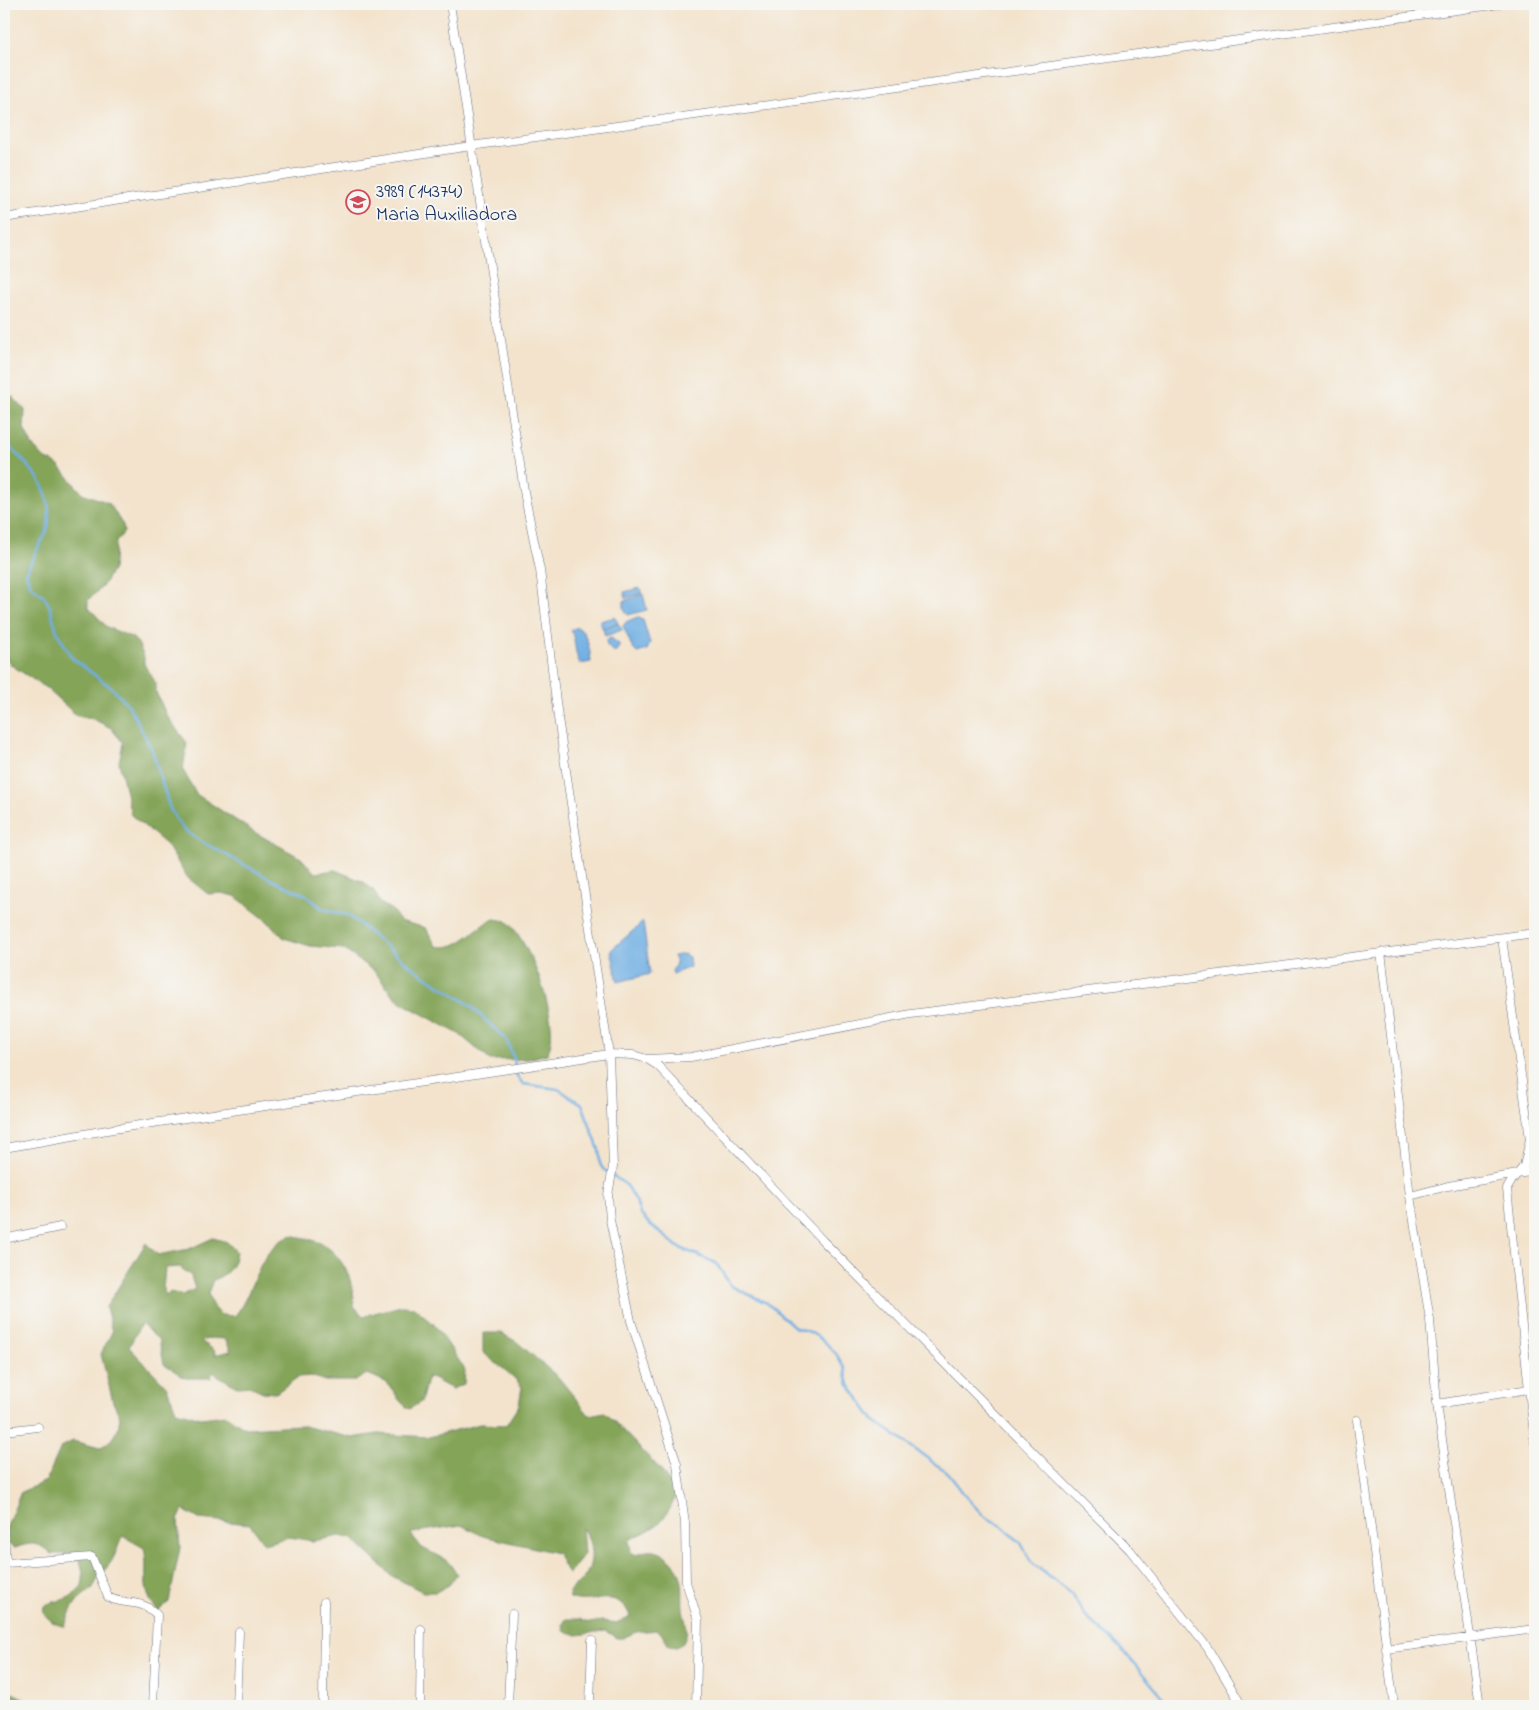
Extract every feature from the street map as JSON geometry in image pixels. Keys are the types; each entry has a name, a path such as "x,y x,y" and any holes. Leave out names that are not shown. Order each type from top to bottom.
{"street":[{"path":"450,4 470,146 525,497 540,570 558,718 609,1054 613,1167 609,1182 610,1220 631,1321 677,1464 685,1523 686,1582 698,1620 696,1706"},
{"path":"4,218 470,146 1500,4"},
{"path":"647,1059 691,1057 911,1014 1535,933"},
{"path":"1502,938 1530,1139 1524,1166 1507,1189 1532,1389 1535,1444"},
{"path":"1381,952 1410,1196 1430,1320 1437,1404 1480,1706"},
{"path":"4,1148 113,1129 520,1066 609,1054 633,1055 647,1059 658,1066 823,1241 1130,1550 1207,1647 1242,1706"},
{"path":"1410,1196 1448,1186 1535,1171"},
{"path":"4,1239 60,1227"},
{"path":"4,1381 4,1386"},
{"path":"1437,1404 1532,1389"},
{"path":"1357,1420 1394,1706"},
{"path":"4,1431 38,1427"},
{"path":"4,1531 5,1563 84,1556 92,1557 108,1597 114,1600 148,1605 157,1615 153,1706"},
{"path":"323,1706 324,1602"},
{"path":"508,1706 512,1614"},
{"path":"420,1706 421,1629"},
{"path":"1386,1649 1535,1629"},
{"path":"236,1706 239,1632"},
{"path":"590,1706 592,1640"}],"green space":[{"path":"4,394 13,397 25,410 24,429 32,445 45,459 52,461 60,467 82,493 109,503 123,525 124,532 116,542 113,569 102,587 88,600 88,607 107,627 133,638 138,643 144,657 144,664 156,683 155,690 167,716 187,743 183,770 196,794 254,832 301,858 315,873 335,870 364,882 374,891 380,903 392,910 400,921 426,928 436,946 445,947 459,942 494,919 507,921 525,946 542,984 551,1024 551,1041 547,1054 528,1059 490,1060 459,1034 402,1003 391,993 375,972 343,949 310,946 284,938 266,920 235,896 221,893 208,894 188,878 166,844 131,815 119,762 123,743 111,728 93,719 77,716 46,688 11,665 4,655"},
{"path":"290,1235 319,1242 333,1252 348,1274 353,1290 354,1306 363,1316 401,1306 414,1307 435,1325 458,1359 465,1370 464,1384 452,1389 428,1376 421,1402 409,1409 386,1383 367,1374 355,1381 325,1381 311,1376 298,1377 276,1393 263,1392 250,1386 237,1387 212,1372 211,1378 185,1378 164,1364 159,1340 141,1324 129,1347 167,1387 176,1411 201,1418 226,1415 245,1428 300,1425 352,1438 378,1434 429,1437 480,1424 506,1425 519,1405 522,1387 483,1352 483,1333 501,1333 517,1342 559,1378 589,1415 605,1412 661,1470 677,1494 668,1512 659,1523 629,1540 631,1552 636,1555 650,1551 657,1552 675,1564 683,1590 686,1634 683,1643 676,1647 669,1646 662,1634 656,1630 636,1632 623,1638 617,1638 605,1631 577,1635 564,1631 563,1624 566,1619 580,1619 589,1623 602,1621 618,1623 630,1616 619,1601 611,1599 578,1600 570,1598 569,1592 583,1579 591,1560 590,1546 582,1528 584,1554 568,1574 557,1553 483,1536 461,1525 411,1533 421,1547 445,1560 457,1574 449,1585 436,1592 423,1592 392,1576 353,1539 340,1536 313,1541 289,1537 264,1544 250,1524 199,1519 183,1510 178,1520 180,1548 169,1602 158,1611 152,1603 146,1588 146,1557 144,1548 123,1536 111,1562 93,1589 82,1596 75,1604 65,1626 56,1624 48,1618 43,1613 44,1606 68,1597 80,1589 83,1577 78,1554 51,1554 43,1547 34,1544 15,1548 4,1542 6,1529 21,1492 46,1481 61,1447 73,1441 100,1448 111,1440 118,1429 120,1417 113,1402 101,1354 112,1332 106,1307 146,1243 158,1255 189,1249 213,1238 227,1242 236,1251 232,1266 226,1273 213,1280 208,1293 212,1305 221,1315 235,1316 248,1294 263,1261 279,1242","holes":["180,1267 191,1276 195,1289 183,1295 170,1292 167,1296 163,1290 165,1268","211,1338 225,1339 231,1351 214,1355 215,1351 201,1341"]},
{"path":"4,1689 25,1699 29,1706 4,1706"}],"water":[{"path":"640,588 642,593 626,598 624,592"},
{"path":"643,594 647,610 628,615 624,609 624,601"},
{"path":"615,617 618,623 602,628 600,621"},
{"path":"637,617 643,620 650,643 647,650 637,653 633,649 623,626 626,622"},
{"path":"619,624 622,630 605,636 603,629"},
{"path":"577,627 581,629 586,637 591,662 580,664 578,660 571,630"},
{"path":"611,638 620,645 615,653 607,646 606,640"},
{"path":"643,922 650,974 618,982 611,950"},
{"path":"684,954 689,957 690,967 673,974 672,971 676,963 673,956"}],"waterway":[{"path":"4,441 28,465 40,481 48,502 47,529 26,575 31,586 44,596 50,607 57,632 72,658 112,688 129,706 152,750 170,809 183,829 197,839 274,881 306,895 323,909 348,915 413,968 470,1005 507,1041 514,1059 517,1076 523,1084 558,1089 582,1104 599,1150 600,1164 603,1169 625,1184 636,1201 640,1214 678,1247 716,1263 731,1286 767,1303 796,1328 810,1332 824,1341 837,1355 845,1369 849,1385 874,1420 948,1473 984,1516 1002,1526 1021,1543 1031,1562 1072,1595 1085,1615 1121,1648 1170,1706"}],"place":[{"name":"3989 (14374) Maria Auxiliadora","path":"358,202"}]}
